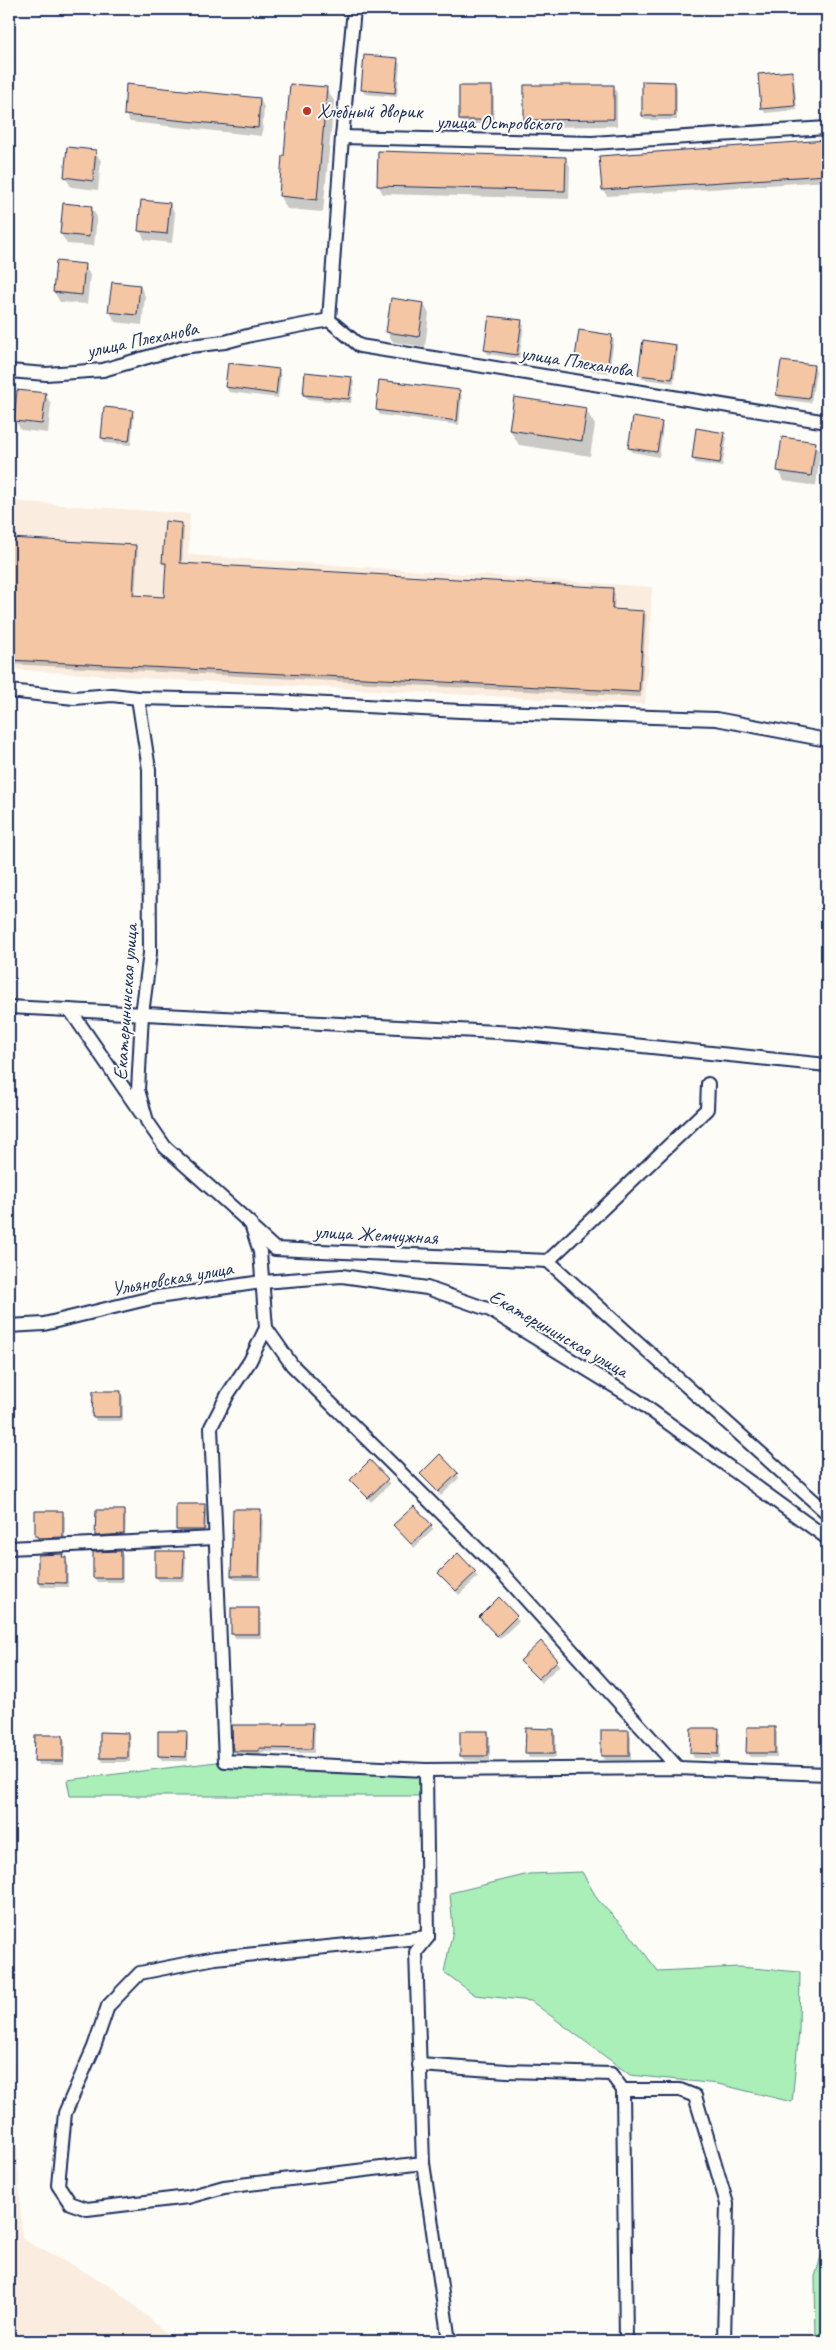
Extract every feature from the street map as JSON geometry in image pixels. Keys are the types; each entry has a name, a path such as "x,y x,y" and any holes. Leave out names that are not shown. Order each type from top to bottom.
{"street":[{"path":"329,320 342,137 354,9"},
{"name":"улица Островского","path":"342,137 592,143 827,128"},
{"name":"улица Плеханова","path":"9,371 46,374 102,370 182,347 225,342 251,334 329,320 360,346 827,422"},
{"path":"9,691 74,698 112,695 138,698 271,701 460,711 716,719 827,740"},
{"name":"Екатерининская улица","path":"138,698 149,769 150,954 142,1014 138,1090 147,1121 165,1147 251,1224 260,1252 266,1328"},
{"path":"9,1007 516,1033 827,1065"},
{"name":"улица Жемчужная","path":"70,1010 165,1147 275,1249 548,1261"},
{"path":"548,1261 707,1110 708,1084"},
{"name":"Екатерининская улица","path":"548,1261 827,1513"},
{"name":"Екатерининская улица","path":"342,1276 426,1288 490,1310 635,1399 827,1538"},
{"name":"Ульяновская улица","path":"9,1326 44,1324 151,1298 262,1282 342,1276"},
{"path":"678,1768 504,1575 292,1365 266,1328 250,1361 228,1394 211,1427 225,1761 426,1770 678,1768 827,1774"},
{"path":"9,1548 215,1538"},
{"path":"426,1770 428,1937 416,1952 418,2065 423,2164 449,2341"},
{"path":"423,2164 224,2187 188,2197 87,2209 70,2203 58,2185 65,2113 94,2047 108,2006 140,1973 215,1958 428,1937"},
{"path":"418,2065 507,2071 611,2074 623,2090 626,2341"},
{"path":"623,2090 680,2090 695,2096 727,2204 724,2341"}],"shaded area":[{"path":"9,501 190,514 188,555 652,587 645,704 160,679 9,669"},
{"path":"9,1990 22,2239 113,2287 168,2335 170,2341 9,2341"}],"green space":[{"path":"225,1761 419,1775 421,1796 70,1796 67,1780"},
{"path":"582,1872 598,1900 629,1933 658,1971 739,1967 800,1972 799,2031 792,2102 718,2084 630,2075 531,2001 475,1995 444,1972 453,1930 450,1893 529,1874"},
{"path":"827,2236 827,2341 816,2341 815,2277"}],"building":[{"path":"364,55 398,58 395,93 361,90"},
{"path":"792,71 795,106 761,109 758,74"},
{"path":"642,81 675,82 675,116 642,116"},
{"path":"126,84 260,98 258,128 124,115"},
{"path":"290,84 327,87 317,200 279,196"},
{"path":"524,85 614,85 614,119 524,120"},
{"path":"459,86 492,86 492,120 459,120"},
{"path":"827,140 827,175 602,190 599,156"},
{"path":"67,147 96,150 93,181 64,177"},
{"path":"378,151 566,157 565,191 377,186"},
{"path":"141,200 170,203 167,234 138,231"},
{"path":"63,203 92,206 89,237 60,234"},
{"path":"56,261 85,264 82,295 53,292"},
{"path":"112,282 140,285 137,315 108,312"},
{"path":"391,298 424,303 419,337 386,332"},
{"path":"489,316 522,320 517,355 484,350"},
{"path":"579,330 612,335 607,369 574,364"},
{"path":"643,340 676,345 672,379 638,375"},
{"path":"781,361 814,365 809,399 776,395"},
{"path":"228,363 279,369 276,394 225,387"},
{"path":"305,372 352,377 349,399 303,395"},
{"path":"379,380 460,390 457,421 376,410"},
{"path":"17,390 46,393 42,424 14,421"},
{"path":"514,397 587,408 582,441 509,430"},
{"path":"104,407 133,410 129,441 101,438"},
{"path":"633,417 662,422 657,452 628,448"},
{"path":"696,428 725,433 720,463 692,459"},
{"path":"782,437 816,442 811,476 777,471"},
{"path":"165,521 182,523 180,563 613,588 612,609 644,611 639,692 9,660 9,538 136,545 133,595 164,597 166,563 162,563"},
{"path":"93,1391 121,1391 121,1417 92,1417"},
{"path":"440,1454 458,1473 438,1492 420,1474"},
{"path":"370,1460 388,1479 368,1498 350,1480"},
{"path":"176,1504 205,1504 204,1530 176,1530"},
{"path":"414,1506 432,1525 411,1544 393,1525"},
{"path":"233,1509 261,1509 259,1576 231,1576"},
{"path":"96,1510 124,1510 124,1534 95,1536"},
{"path":"35,1511 63,1511 63,1537 38,1538 38,1536 35,1536"},
{"path":"121,1551 121,1578 93,1578 93,1552"},
{"path":"155,1551 184,1551 183,1577 155,1577"},
{"path":"458,1553 476,1572 456,1591 438,1573"},
{"path":"63,1554 62,1557 66,1557 66,1583 38,1582 38,1555"},
{"path":"499,1597 517,1616 497,1636 479,1617"},
{"path":"231,1608 259,1608 259,1634 231,1634"},
{"path":"541,1641 558,1660 538,1679 520,1661"},
{"path":"284,1723 313,1723 312,1749 259,1748 259,1751 233,1751 232,1725 284,1725"},
{"path":"747,1727 775,1727 775,1753 746,1753"},
{"path":"526,1728 554,1729 554,1754 525,1754"},
{"path":"691,1728 719,1728 718,1754 690,1753"},
{"path":"601,1730 629,1730 629,1756 601,1756"},
{"path":"158,1731 187,1731 186,1757 158,1756"},
{"path":"460,1731 488,1731 488,1756 460,1756"},
{"path":"100,1732 128,1733 128,1758 100,1758"},
{"path":"35,1735 63,1735 63,1761 34,1761"}],"place":[{"name":"Хлебный дворик","path":"307,111"}]}
